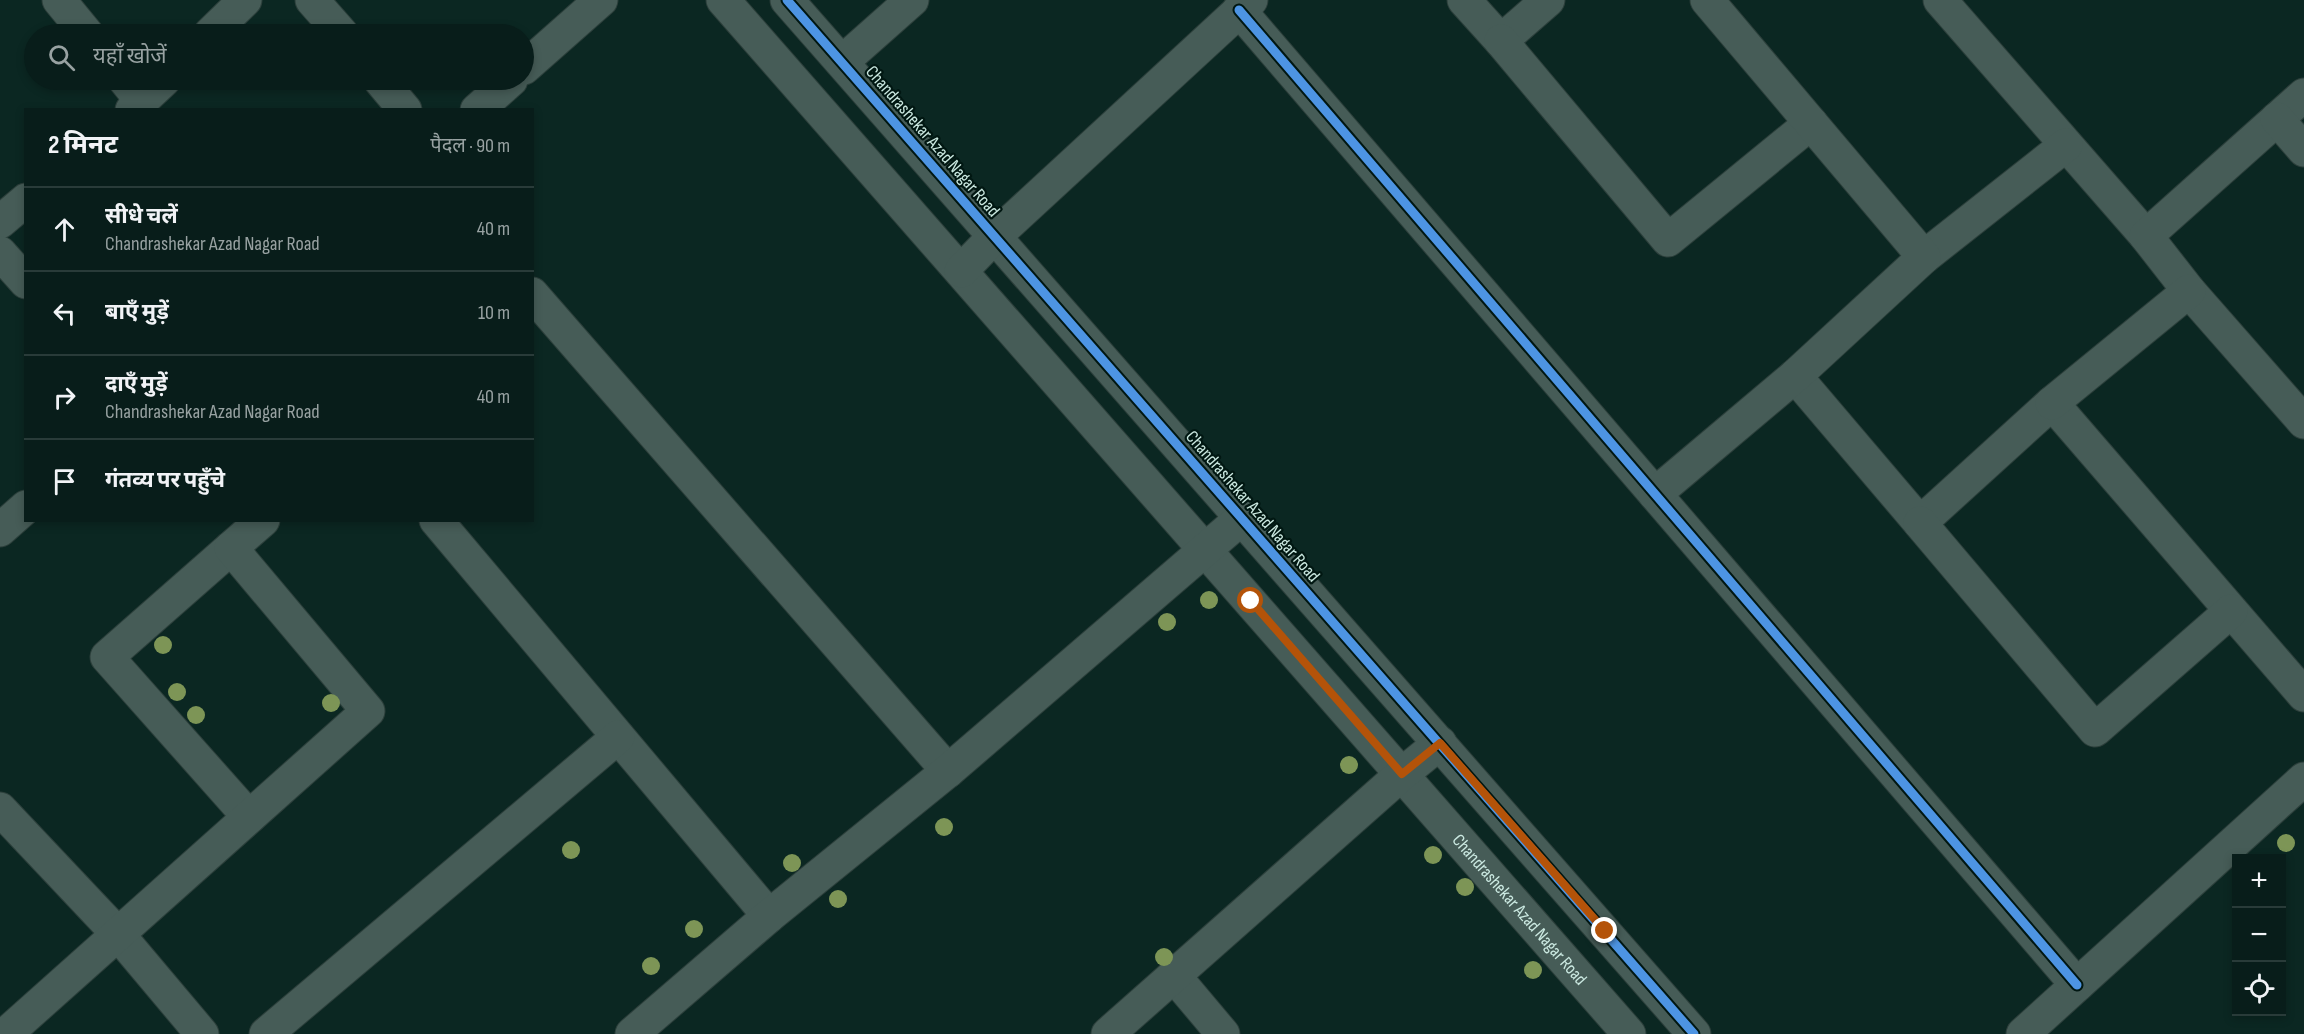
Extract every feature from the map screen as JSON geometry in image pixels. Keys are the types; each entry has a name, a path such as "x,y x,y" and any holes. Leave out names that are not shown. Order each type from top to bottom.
{"street":[{"path":"58,0 78,24"},
{"path":"220,24 245,0"},
{"path":"312,0 333,24"},
{"path":"534,59 601,0"},
{"name":"Chandrashekar Azad Nagar Road","path":"723,0 1629,1034"},
{"name":"Chandrashekar Azad Nagar Road","path":"787,0 1694,1034"},
{"path":"842,62 912,0"},
{"path":"1464,0 1668,240 1811,123"},
{"path":"1501,41 1548,0"},
{"path":"1707,0 1924,257"},
{"path":"1940,0 2146,236 2189,291 2304,422"},
{"path":"961,271 994,237 1245,5 1655,494 2077,985"},
{"path":"388,90 403,108"},
{"path":"479,108 500,90"},
{"path":"2146,236 2304,95"},
{"path":"2277,119 2304,150"},
{"path":"1655,494 1795,376 1924,257 2066,145"},
{"path":"0,222 24,202"},
{"path":"0,253 24,280"},
{"path":"1920,523 2052,404 2189,291"},
{"path":"534,296 948,771"},
{"path":"1795,376 2095,730 2231,611"},
{"path":"2052,404 2304,695"},
{"path":"0,530 24,509"},
{"path":"647,1029 769,915 948,771 1242,518"},
{"path":"249,817 107,657 261,522"},
{"path":"438,522 769,915"},
{"path":"6,1034 368,711 231,548"},
{"path":"266,1034 618,737"},
{"path":"1108,1034 1440,743"},
{"path":"2022,1034 2304,779"},
{"path":"0,809 117,933 202,1034"},
{"path":"1175,977 1223,1034"}],"cycle path":[{"path":"787,0 1694,1034"},
{"path":"1239,10 2077,985"}],"route":[{"path":"1251,601 1402,774 1440,743 1605,931"}]}
